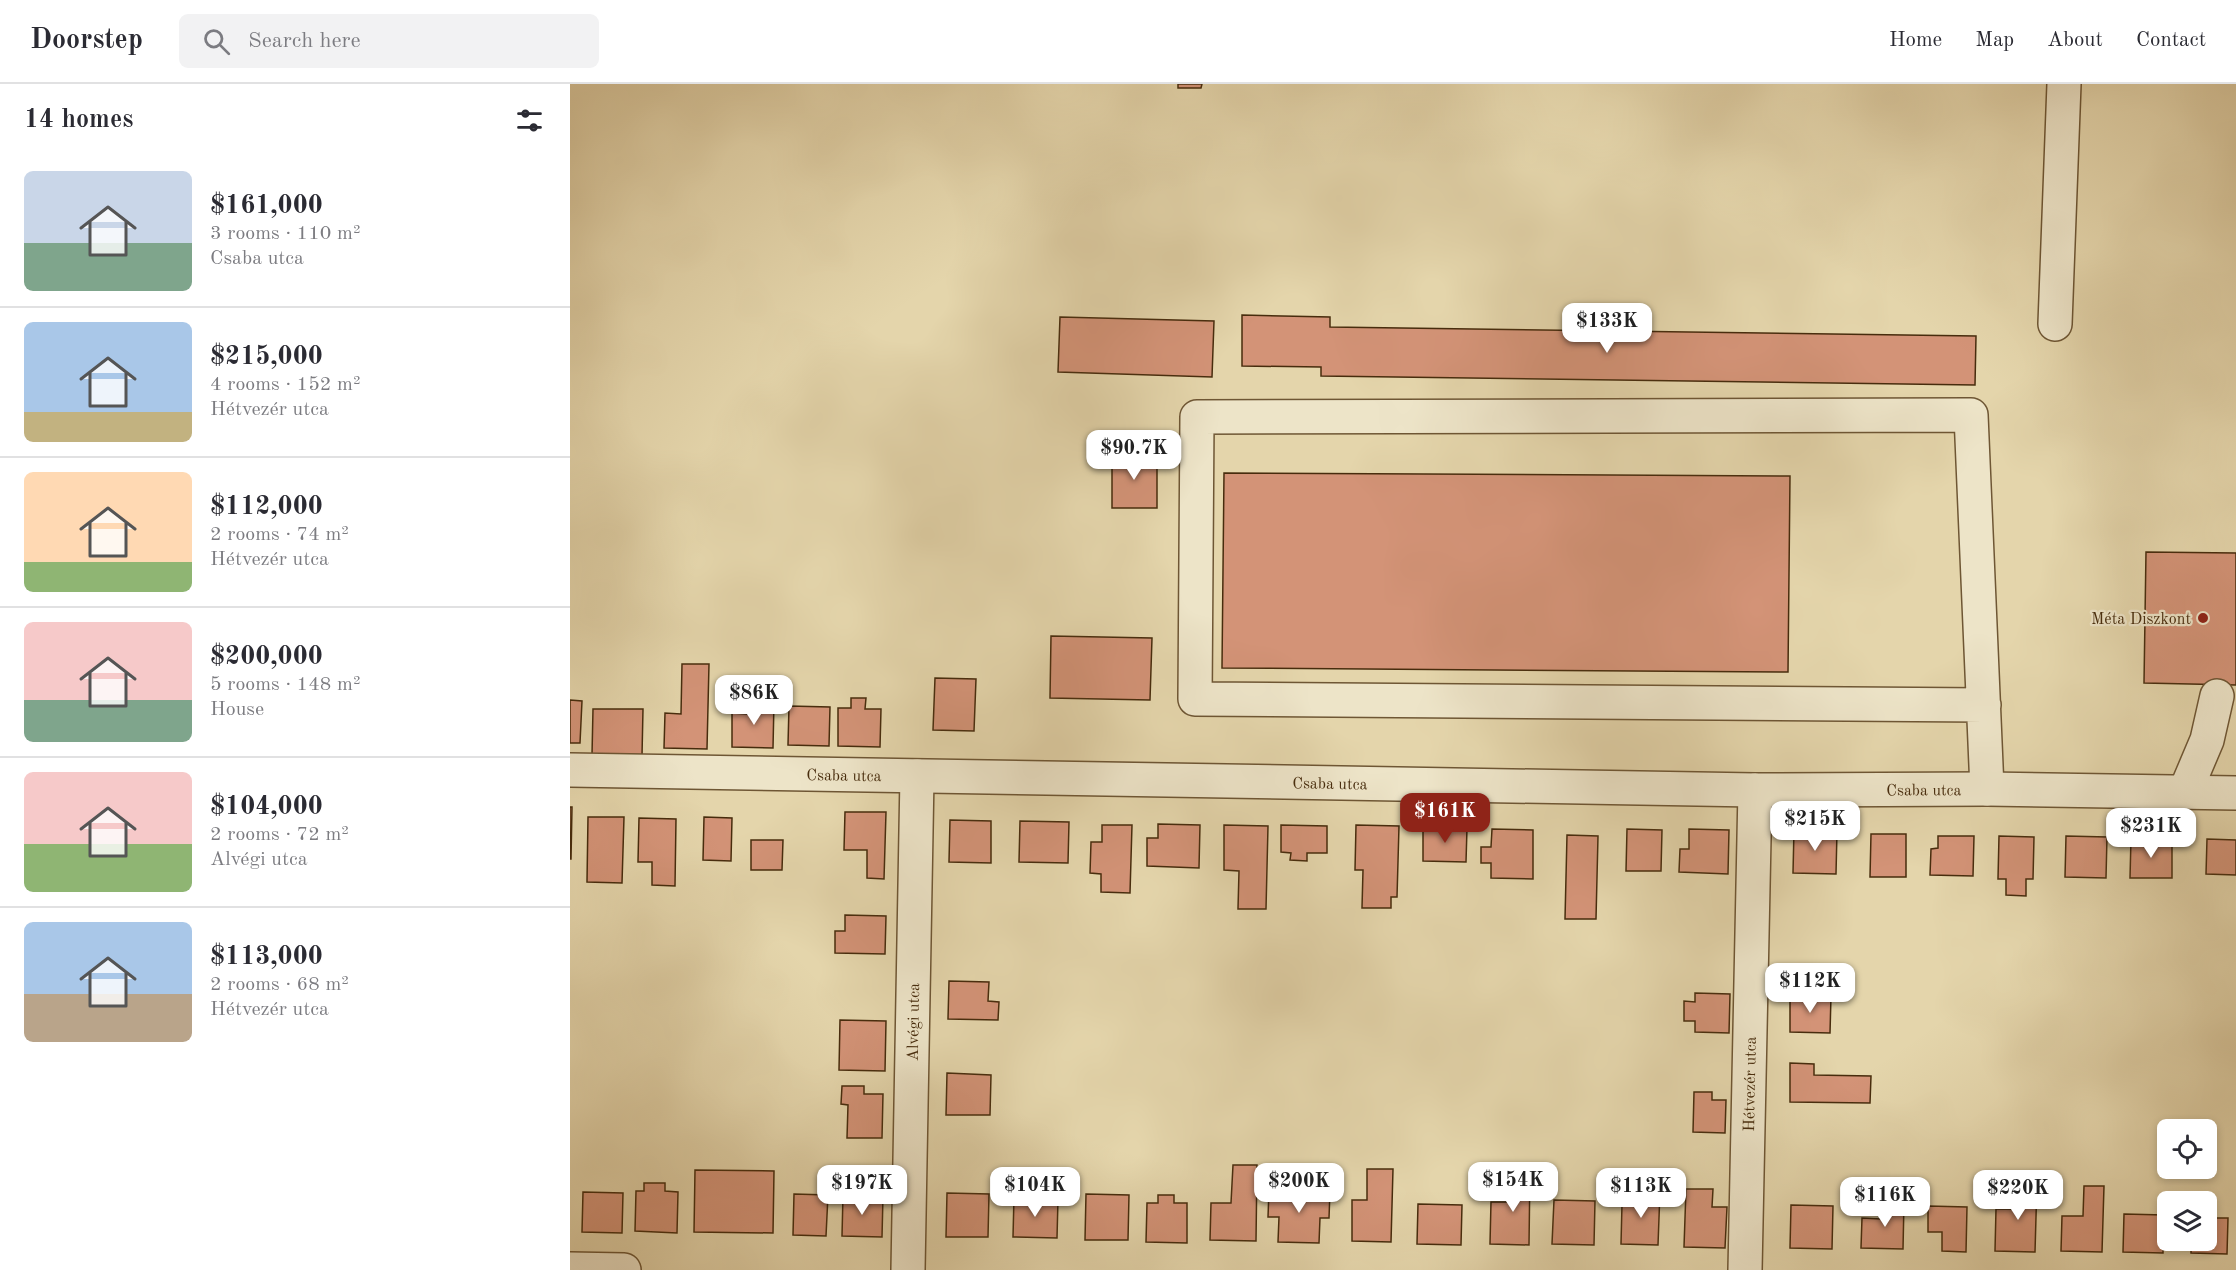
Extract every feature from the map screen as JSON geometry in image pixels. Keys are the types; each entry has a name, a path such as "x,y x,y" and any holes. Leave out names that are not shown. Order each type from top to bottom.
{"street":[{"path":"2055,324 2064,84"},
{"path":"1984,705 1195,699 1197,417 1971,415 1984,705 1987,789"},
{"path":"2185,792 2207,740 2217,696"},
{"name":"Csaba utca","path":"570,770 1755,790 1987,789 2236,793"},
{"name":"Alvégi utca","path":"908,1270 917,776"},
{"name":"Hétvezér utca","path":"1745,1270 1755,790"},
{"path":"570,1269 624,1270"}],"building":[{"path":"1178,84 1202,84 1201,88 1178,88"},
{"path":"1242,315 1330,317 1330,327 1976,336 1975,385 1321,376 1321,367 1242,366"},
{"path":"1060,317 1214,321 1212,377 1058,372"},
{"path":"1112,453 1157,453 1157,508 1112,508"},
{"path":"1224,473 1790,476 1788,672 1222,668"},
{"path":"2146,552 2236,553 2236,685 2144,683"},
{"path":"1051,636 1152,638 1150,700 1050,698"},
{"path":"682,664 709,664 707,749 664,748 665,713 681,714"},
{"path":"935,678 976,679 974,731 933,730"},
{"path":"851,698 866,698 865,709 881,709 880,747 838,746 838,708 851,708"},
{"path":"570,700 582,701 580,743 570,743"},
{"path":"747,702 774,702 773,748 732,747 732,713 747,714"},
{"path":"789,706 830,707 829,746 788,745"},
{"path":"593,709 643,709 642,756 592,755"},
{"path":"570,807 572,807 571,859 570,859"},
{"path":"845,812 886,812 884,879 867,878 867,850 844,850"},
{"path":"588,817 624,817 622,883 587,882"},
{"path":"704,817 732,818 731,861 703,860"},
{"path":"639,818 676,819 675,886 652,885 652,862 638,862"},
{"path":"950,820 991,821 991,863 949,862"},
{"path":"1020,821 1069,822 1068,863 1019,862"},
{"path":"1158,824 1200,825 1199,868 1147,866 1147,838 1158,838"},
{"path":"1102,825 1132,825 1130,893 1101,892 1101,874 1090,873 1091,842 1102,842"},
{"path":"1224,825 1268,826 1266,909 1238,909 1239,871 1224,870"},
{"path":"1281,825 1327,826 1327,853 1307,853 1307,861 1290,860 1291,853 1281,852"},
{"path":"1356,825 1399,826 1397,897 1391,897 1391,908 1362,908 1363,870 1355,870"},
{"path":"1423,826 1467,828 1466,862 1423,861"},
{"path":"1492,829 1533,830 1533,879 1491,878 1491,863 1481,863 1481,847 1491,847"},
{"path":"1627,829 1662,830 1661,871 1626,871"},
{"path":"1689,829 1729,830 1728,874 1679,872 1680,849 1689,849"},
{"path":"1794,830 1837,831 1836,874 1793,873"},
{"path":"1871,834 1906,834 1906,877 1870,877"},
{"path":"1567,835 1598,836 1596,919 1565,919"},
{"path":"1938,836 1974,836 1973,876 1930,875 1931,849 1938,848"},
{"path":"1999,836 2034,837 2033,879 2026,879 2026,896 2006,895 2006,879 1998,879"},
{"path":"2066,836 2107,837 2106,878 2065,877"},
{"path":"2131,839 2172,840 2172,878 2130,878"},
{"path":"2207,839 2236,840 2236,875 2206,874"},
{"path":"751,840 783,840 782,870 751,870"},
{"path":"845,915 886,916 885,954 835,953 835,931 845,931"},
{"path":"949,981 989,982 988,1001 999,1002 998,1020 948,1019"},
{"path":"1695,993 1730,994 1729,1033 1695,1032 1695,1021 1684,1021 1684,1001 1695,1002"},
{"path":"1790,995 1831,996 1830,1033 1790,1032"},
{"path":"840,1020 886,1021 885,1071 839,1070"},
{"path":"1790,1063 1814,1064 1814,1075 1871,1076 1870,1103 1790,1102"},
{"path":"947,1073 991,1075 990,1115 946,1115"},
{"path":"842,1086 864,1086 864,1094 883,1094 882,1138 847,1138 848,1105 841,1104"},
{"path":"1694,1092 1712,1092 1712,1100 1726,1100 1725,1133 1693,1132"},
{"path":"1233,1165 1257,1165 1256,1241 1210,1240 1211,1203 1231,1203"},
{"path":"1367,1169 1393,1169 1391,1242 1352,1241 1352,1200 1367,1200"},
{"path":"1510,1169 1530,1169 1529,1245 1490,1244 1491,1202 1510,1202"},
{"path":"695,1170 774,1171 773,1233 694,1232"},
{"path":"2013,1182 2037,1182 2035,1252 1995,1251 1996,1209 2012,1209"},
{"path":"644,1183 665,1183 665,1191 678,1192 677,1233 635,1231 636,1191 644,1191"},
{"path":"2084,1186 2104,1186 2102,1252 2061,1251 2062,1216 2083,1216"},
{"path":"1686,1189 1713,1189 1712,1207 1727,1207 1725,1248 1684,1247"},
{"path":"1269,1190 1330,1191 1329,1218 1320,1218 1319,1243 1278,1242 1279,1217 1268,1217"},
{"path":"1633,1190 1660,1191 1658,1245 1621,1244 1622,1204 1633,1205"},
{"path":"583,1192 623,1193 622,1233 582,1232"},
{"path":"947,1193 989,1194 988,1237 946,1237"},
{"path":"794,1194 828,1195 826,1236 793,1235"},
{"path":"1086,1194 1129,1195 1128,1240 1085,1240"},
{"path":"843,1195 883,1196 882,1237 842,1236"},
{"path":"1158,1195 1174,1195 1174,1203 1187,1203 1187,1243 1146,1242 1147,1203 1158,1203"},
{"path":"1014,1197 1058,1199 1057,1238 1013,1237"},
{"path":"1554,1200 1595,1201 1594,1245 1552,1244"},
{"path":"1881,1201 1904,1202 1903,1249 1861,1248 1862,1218 1881,1219"},
{"path":"1418,1204 1462,1205 1461,1245 1417,1244"},
{"path":"1791,1205 1833,1206 1832,1249 1790,1248"},
{"path":"1928,1206 1967,1207 1966,1252 1942,1251 1942,1232 1928,1232"},
{"path":"2124,1214 2157,1215 2157,1251 2163,1251 2163,1253 2123,1252"},
{"path":"2217,1218 2228,1218 2227,1254 2191,1253 2191,1251 2217,1251"}],"place":[{"name":"Méta Diszkont","path":"2203,618"}]}
